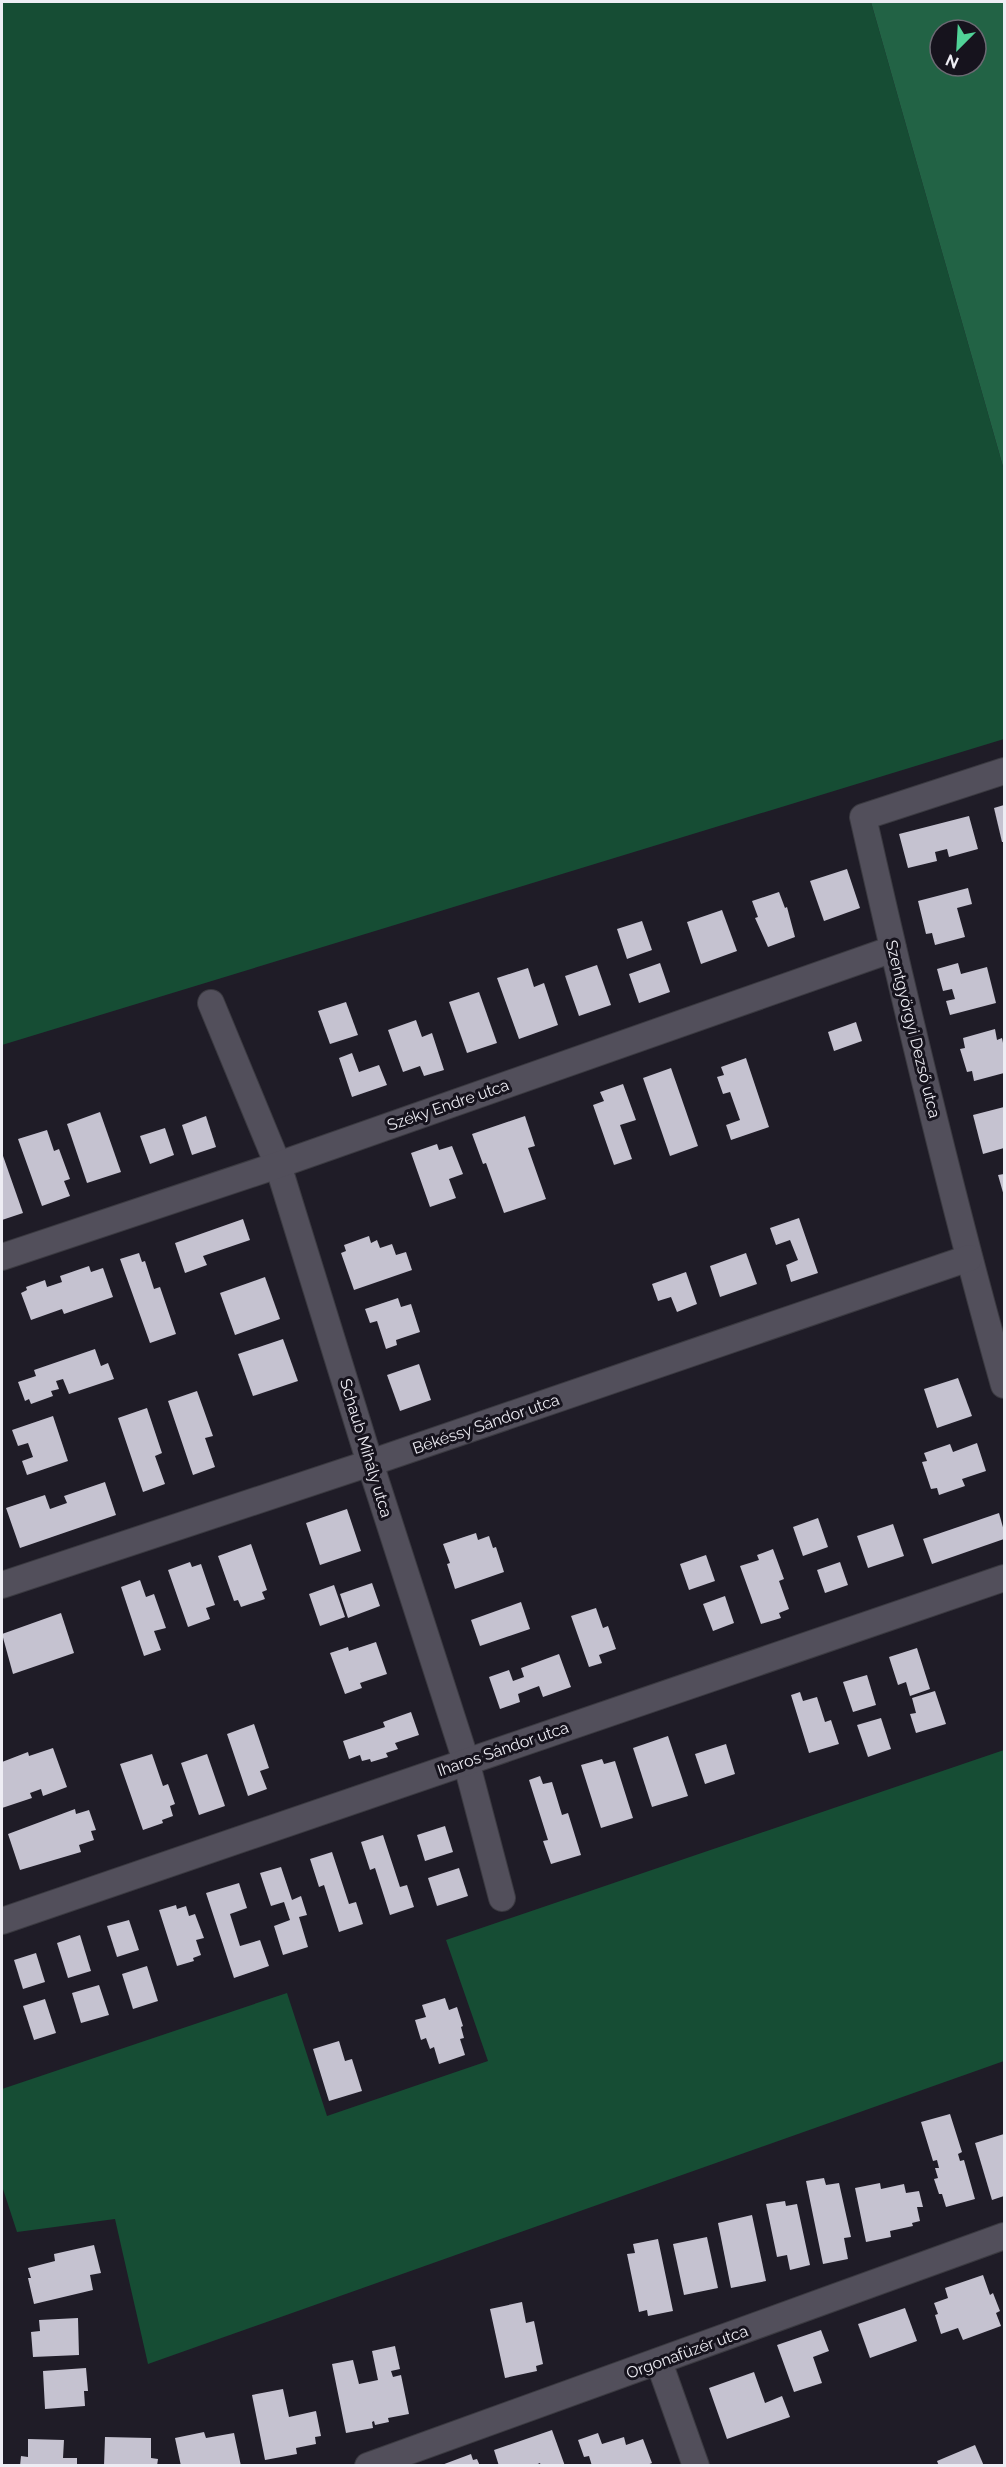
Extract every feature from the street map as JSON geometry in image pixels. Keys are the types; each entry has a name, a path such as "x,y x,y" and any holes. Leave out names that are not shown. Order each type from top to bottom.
{"street":[{"name":"Szentgyörgyi Dezső utca","path":"1005,771 863,817 969,1258 1005,1385"},
{"name":"Széky Endre utca","path":"2,1257 278,1165 893,949"},
{"name":"Schaub Mihály utca","path":"211,1003 278,1165 370,1463 466,1761 502,1898"},
{"name":"Békéssy Sándor utca","path":"2,1585 370,1463 969,1258"},
{"name":"Iharos Sándor utca","path":"2,1921 1005,1578"},
{"name":"Orgonafüzér utca","path":"368,2466 1005,2236"},
{"path":"659,2362 696,2466"}],"green space":[{"path":"2,2 871,2 1004,470 1004,739 2,1045"},
{"path":"871,2 1004,2 1004,470"},
{"path":"1004,1750 1004,2061 148,2364 115,2219 17,2232 2,2186 2,2089 287,1993 327,2116 488,2061 446,1940"}],"building":[{"path":"1004,805 1004,842 1002,842 994,808"},
{"path":"969,816 978,849 949,857 947,849 935,852 937,861 908,868 899,834"},
{"path":"847,869 860,908 824,921 810,881"},
{"path":"968,888 972,904 957,908 965,937 935,945 932,933 926,934 918,901"},
{"path":"779,892 785,908 787,907 795,937 768,947 755,918 758,917 752,901"},
{"path":"722,910 737,951 701,964 687,922"},
{"path":"642,921 652,950 627,959 617,929"},
{"path":"660,963 670,992 639,1003 629,974"},
{"path":"958,963 961,974 987,967 996,1003 950,1015 946,1001 955,999 952,989 943,991 937,969"},
{"path":"597,965 611,1005 579,1016 565,976"},
{"path":"528,968 534,987 544,983 558,1025 519,1039 497,978"},
{"path":"479,992 497,1043 467,1053 449,1002"},
{"path":"346,1002 358,1035 330,1044 318,1011"},
{"path":"416,1020 422,1037 432,1033 444,1070 424,1076 420,1066 403,1072 388,1030"},
{"path":"856,1022 862,1041 834,1051 828,1032"},
{"path":"995,1029 997,1040 1002,1038 1004,1073 974,1081 972,1071 967,1072 960,1049 965,1048 963,1038"},
{"path":"352,1053 359,1072 379,1065 387,1085 352,1097 339,1058"},
{"path":"746,1058 769,1127 731,1140 726,1125 740,1120 730,1092 723,1094 717,1077 724,1075 721,1067"},
{"path":"671,1068 698,1146 670,1156 643,1078"},
{"path":"623,1084 636,1120 620,1125 632,1159 614,1165 593,1105 604,1101 600,1092"},
{"path":"1004,1107 1004,1148 983,1154 973,1115"},
{"path":"100,1112 121,1172 87,1183 67,1124"},
{"path":"206,1116 216,1147 192,1155 182,1125"},
{"path":"525,1116 535,1146 528,1148 546,1199 504,1213 486,1163 483,1164 472,1134"},
{"path":"165,1128 174,1155 150,1164 140,1136"},
{"path":"47,1130 54,1151 59,1149 70,1179 64,1181 70,1196 42,1206 18,1139"},
{"path":"437,1144 439,1150 452,1146 463,1174 449,1179 456,1198 430,1207 411,1153"},
{"path":"2,1153 23,1213 2,1220"},
{"path":"1004,1174 1004,1196 998,1175"},
{"path":"799,1218 818,1273 791,1282 786,1265 798,1260 790,1240 776,1245 770,1228"},
{"path":"243,1219 250,1240 203,1256 207,1265 185,1273 175,1243"},
{"path":"369,1236 371,1243 377,1240 380,1248 392,1244 396,1255 406,1252 412,1270 354,1290 341,1253 346,1251 344,1245"},
{"path":"139,1253 142,1262 145,1261 154,1289 160,1287 176,1334 150,1343 120,1259"},
{"path":"746,1253 757,1284 720,1297 710,1266"},
{"path":"89,1266 91,1272 103,1268 113,1297 64,1314 62,1309 31,1320 21,1293 27,1290 26,1287 45,1280 47,1287 62,1282 60,1276"},
{"path":"686,1272 697,1304 677,1312 671,1297 658,1301 652,1284"},
{"path":"265,1277 280,1319 235,1335 220,1293"},
{"path":"398,1298 401,1307 411,1304 420,1332 396,1340 397,1345 386,1349 377,1321 370,1323 365,1309"},
{"path":"283,1339 298,1381 253,1396 238,1354"},
{"path":"95,1349 101,1366 108,1363 114,1379 69,1394 63,1379 56,1381 59,1389 51,1391 53,1396 31,1404 29,1399 25,1401 18,1382 36,1376 34,1370"},
{"path":"419,1364 431,1400 400,1411 387,1375"},
{"path":"958,1378 972,1416 937,1428 924,1389"},
{"path":"197,1391 213,1436 205,1438 215,1467 193,1475 168,1401"},
{"path":"147,1408 162,1453 155,1456 165,1484 143,1492 118,1418"},
{"path":"53,1416 68,1461 27,1475 22,1461 33,1457 28,1443 18,1446 12,1430"},
{"path":"977,1443 986,1471 962,1479 965,1486 939,1495 937,1488 931,1489 922,1462 927,1461 924,1453 950,1444 953,1452"},
{"path":"105,1482 116,1515 20,1548 6,1508 45,1495 50,1509 67,1503 64,1496"},
{"path":"347,1509 361,1551 320,1565 306,1523"},
{"path":"999,1513 1004,1539 932,1564 923,1539"},
{"path":"818,1518 828,1547 803,1556 793,1527"},
{"path":"893,1524 904,1556 868,1568 857,1536"},
{"path":"476,1533 478,1540 489,1536 493,1548 496,1547 504,1572 455,1589 447,1564 450,1563 443,1544"},
{"path":"251,1544 267,1590 262,1592 265,1599 241,1607 238,1600 234,1601 218,1556"},
{"path":"773,1549 784,1579 779,1581 789,1609 779,1613 781,1618 761,1624 740,1566 759,1560 757,1555"},
{"path":"706,1555 715,1581 689,1590 680,1564"},
{"path":"190,1562 192,1567 201,1564 215,1605 206,1608 210,1619 188,1627 168,1570"},
{"path":"840,1562 848,1585 825,1593 817,1570"},
{"path":"140,1580 146,1597 154,1594 166,1628 154,1631 161,1650 144,1656 121,1587"},
{"path":"372,1583 380,1606 348,1618 340,1594"},
{"path":"334,1585 345,1617 320,1626 309,1594"},
{"path":"725,1596 734,1623 713,1631 703,1604"},
{"path":"521,1602 530,1629 480,1646 471,1620"},
{"path":"596,1608 603,1628 608,1626 616,1649 599,1655 602,1663 589,1667 571,1616"},
{"path":"61,1613 74,1653 13,1674 2,1634"},
{"path":"376,1642 387,1674 360,1683 362,1688 345,1694 330,1653 348,1647 349,1651"},
{"path":"917,1648 930,1689 910,1696 906,1682 898,1685 889,1657"},
{"path":"559,1654 571,1687 543,1697 539,1686 518,1694 520,1702 500,1709 489,1677 509,1670 513,1681 524,1677 521,1668"},
{"path":"867,1675 876,1705 853,1712 843,1682"},
{"path":"935,1691 946,1724 916,1733 910,1714 916,1713 912,1698"},
{"path":"800,1692 803,1701 817,1697 825,1722 831,1720 839,1744 809,1753 791,1695"},
{"path":"411,1712 419,1735 395,1743 398,1749 386,1753 388,1757 371,1762 370,1759 362,1761 360,1755 349,1759 343,1741 385,1727 383,1722"},
{"path":"881,1718 891,1749 868,1757 857,1725"},
{"path":"254,1724 269,1768 260,1771 267,1789 248,1796 227,1734"},
{"path":"668,1736 688,1796 652,1807 633,1748"},
{"path":"726,1744 735,1774 705,1784 695,1754"},
{"path":"53,1748 67,1787 43,1796 41,1789 30,1793 32,1798 2,1808 2,1762 28,1752 29,1756"},
{"path":"152,1754 163,1786 168,1784 175,1804 170,1806 173,1816 162,1820 163,1823 143,1830 120,1764"},
{"path":"207,1754 225,1806 199,1815 181,1763"},
{"path":"602,1759 604,1764 615,1761 633,1818 601,1828 581,1765"},
{"path":"540,1776 543,1784 552,1782 562,1815 568,1813 581,1855 551,1864 543,1841 548,1840 529,1780"},
{"path":"75,1809 76,1814 89,1810 96,1830 91,1831 94,1840 79,1845 81,1852 20,1870 8,1834"},
{"path":"445,1826 453,1852 425,1861 417,1835"},
{"path":"383,1835 400,1887 407,1885 414,1907 390,1915 375,1868 370,1870 361,1842"},
{"path":"332,1852 349,1904 356,1902 363,1924 339,1932 324,1885 319,1887 310,1859"},
{"path":"281,1867 292,1900 301,1896 307,1915 299,1917 308,1947 283,1955 274,1926 290,1920 284,1902 271,1906 260,1873"},
{"path":"459,1868 468,1896 437,1906 428,1878"},
{"path":"239,1883 247,1908 230,1914 240,1946 260,1940 269,1966 234,1978 206,1893"},
{"path":"176,1905 177,1909 186,1906 189,1916 195,1914 204,1938 196,1940 201,1955 193,1958 194,1961 177,1966 159,1910"},
{"path":"129,1920 139,1950 117,1957 107,1926"},
{"path":"80,1935 91,1971 68,1978 57,1943"},
{"path":"36,1953 45,1982 23,1989 14,1960"},
{"path":"147,1966 158,2001 133,2009 122,1974"},
{"path":"99,1985 109,2015 81,2023 72,1993"},
{"path":"445,1998 449,2010 457,2007 463,2026 461,2027 464,2038 460,2039 465,2055 439,2064 434,2047 430,2049 426,2038 421,2040 415,2020 426,2017 422,2005"},
{"path":"45,1999 56,2033 34,2040 23,2006"},
{"path":"339,2041 345,2061 352,2059 362,2091 329,2101 313,2049"},
{"path":"950,2114 962,2152 958,2154 960,2161 964,2160 975,2199 946,2207 934,2179 938,2178 935,2168 939,2168 937,2160 933,2161 921,2122"},
{"path":"1004,2134 1004,2196 992,2200 975,2143"},
{"path":"824,2178 826,2185 839,2183 851,2237 844,2238 848,2259 823,2264 806,2181"},
{"path":"880,2183 881,2189 904,2184 906,2193 919,2191 923,2207 917,2207 920,2221 912,2223 913,2226 890,2231 891,2237 866,2242 855,2188"},
{"path":"785,2201 786,2206 797,2204 810,2265 790,2270 787,2255 777,2257 766,2204"},
{"path":"752,2215 766,2281 731,2288 718,2223"},
{"path":"707,2237 718,2288 684,2295 673,2244"},
{"path":"658,2239 673,2311 648,2316 647,2310 639,2312 627,2254 635,2253 633,2244"},
{"path":"94,2245 101,2273 90,2275 93,2290 34,2304 28,2268 55,2261 54,2254"},
{"path":"983,2275 990,2295 993,2293 1000,2311 996,2313 1001,2326 963,2340 958,2328 941,2334 934,2303 948,2298 945,2288"},
{"path":"522,2302 526,2323 534,2321 543,2364 536,2366 537,2371 505,2378 490,2309"},
{"path":"905,2308 917,2341 870,2358 858,2324"},
{"path":"78,2318 79,2355 33,2357 31,2332 40,2331 39,2320"},
{"path":"821,2330 829,2351 813,2357 822,2383 794,2392 777,2345"},
{"path":"395,2346 400,2369 391,2371 393,2377 401,2375 409,2414 388,2418 389,2422 375,2425 374,2421 372,2422 373,2428 346,2433 332,2364 353,2360 359,2384 378,2380 372,2351"},
{"path":"86,2368 88,2391 84,2391 85,2406 45,2409 43,2371"},
{"path":"754,2372 765,2403 782,2396 790,2417 727,2439 709,2388"},
{"path":"283,2389 289,2417 316,2411 321,2436 315,2437 316,2444 296,2448 297,2454 265,2460 252,2395"},
{"path":"552,2430 565,2466 541,2466 540,2463 533,2466 499,2466 494,2450"},
{"path":"204,2432 206,2438 234,2433 241,2466 181,2466 175,2438"},
{"path":"598,2433 602,2444 624,2437 626,2445 643,2439 652,2463 645,2466 592,2466 589,2456 584,2457 578,2440"},
{"path":"105,2437 151,2438 151,2458 158,2459 157,2466 104,2466"},
{"path":"28,2439 64,2440 63,2458 77,2458 77,2466 20,2466 21,2456 28,2457"},
{"path":"975,2445 984,2466 939,2466 937,2461"},
{"path":"471,2454 473,2460 477,2459 480,2466 439,2466"}]}
